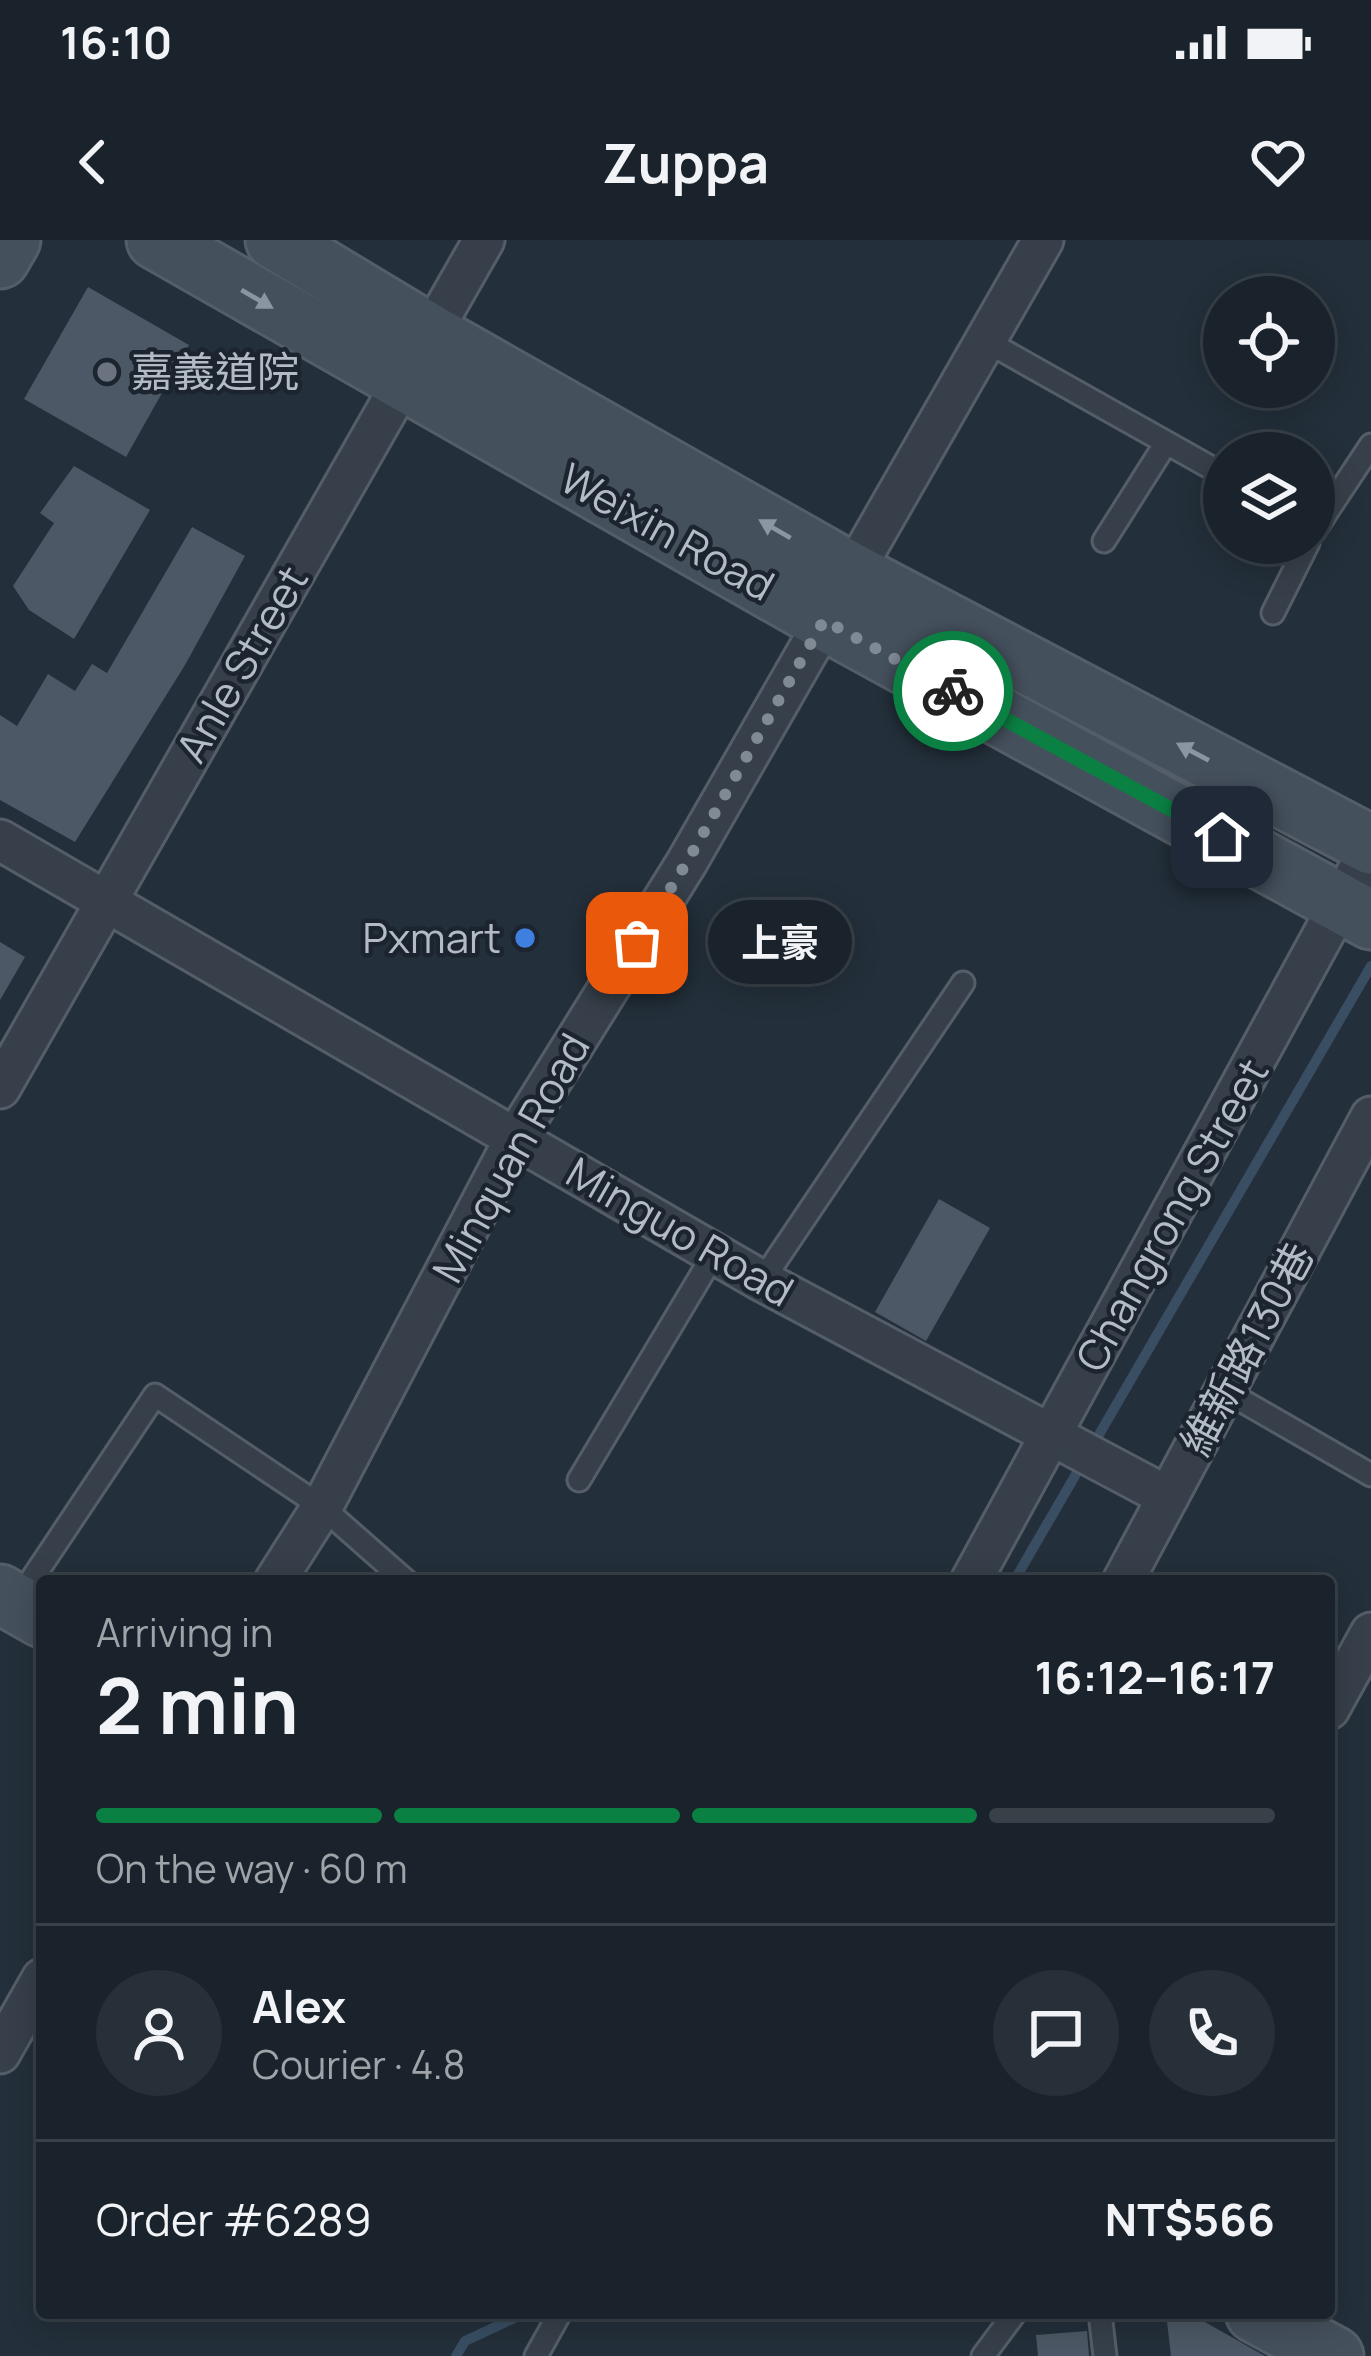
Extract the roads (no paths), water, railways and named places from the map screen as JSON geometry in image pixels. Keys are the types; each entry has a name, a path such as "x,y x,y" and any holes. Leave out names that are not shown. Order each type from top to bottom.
{"street":[{"path":"0,259 11,240"},
{"name":"Weixin Road","path":"156,240 824,620 1357,911"},
{"name":"Weixin Road","path":"275,240 431,334 853,572 1371,846"},
{"name":"Anle Street","path":"0,1088 484,240"},
{"name":"Minquan Road","path":"279,1575 322,1507 516,1137 687,862 1043,240"},
{"name":"Minguo Road","path":"0,840 714,1254 1168,1497"},
{"name":"Changrong Street","path":"973,1575 1357,911 1371,846"},
{"name":"維新路130巷","path":"1126,1575 1371,1117"},
{"path":"1335,1698 1371,1633"},
{"path":"0,2053 36,1989"},
{"path":"1267,2319 1334,2356"}],"lane":[{"path":"986,341 1203,463"},
{"path":"1104,541 1166,442"},
{"path":"1335,499 1371,445"},
{"path":"1273,613 1297,564"},
{"path":"762,1281 963,983"},
{"path":"579,1480 714,1254"},
{"path":"1225,1391 1371,1475"},
{"path":"38,1575 155,1395 322,1507 399,1575"},
{"path":"19,1605 36,1579"},
{"path":"536,2356 557,2319"},
{"path":"983,2356 1011,2319"},
{"path":"1101,2319 1105,2356"}],"waterway":[{"path":"1017,1575 1371,966"},
{"path":"456,2356 465,2341 512,2319"}],"place":[{"name":"嘉義道院","path":"107,372"},
{"name":"Pxmart","path":"525,938"},
{"name":"上豪","path":"637,943"}]}
